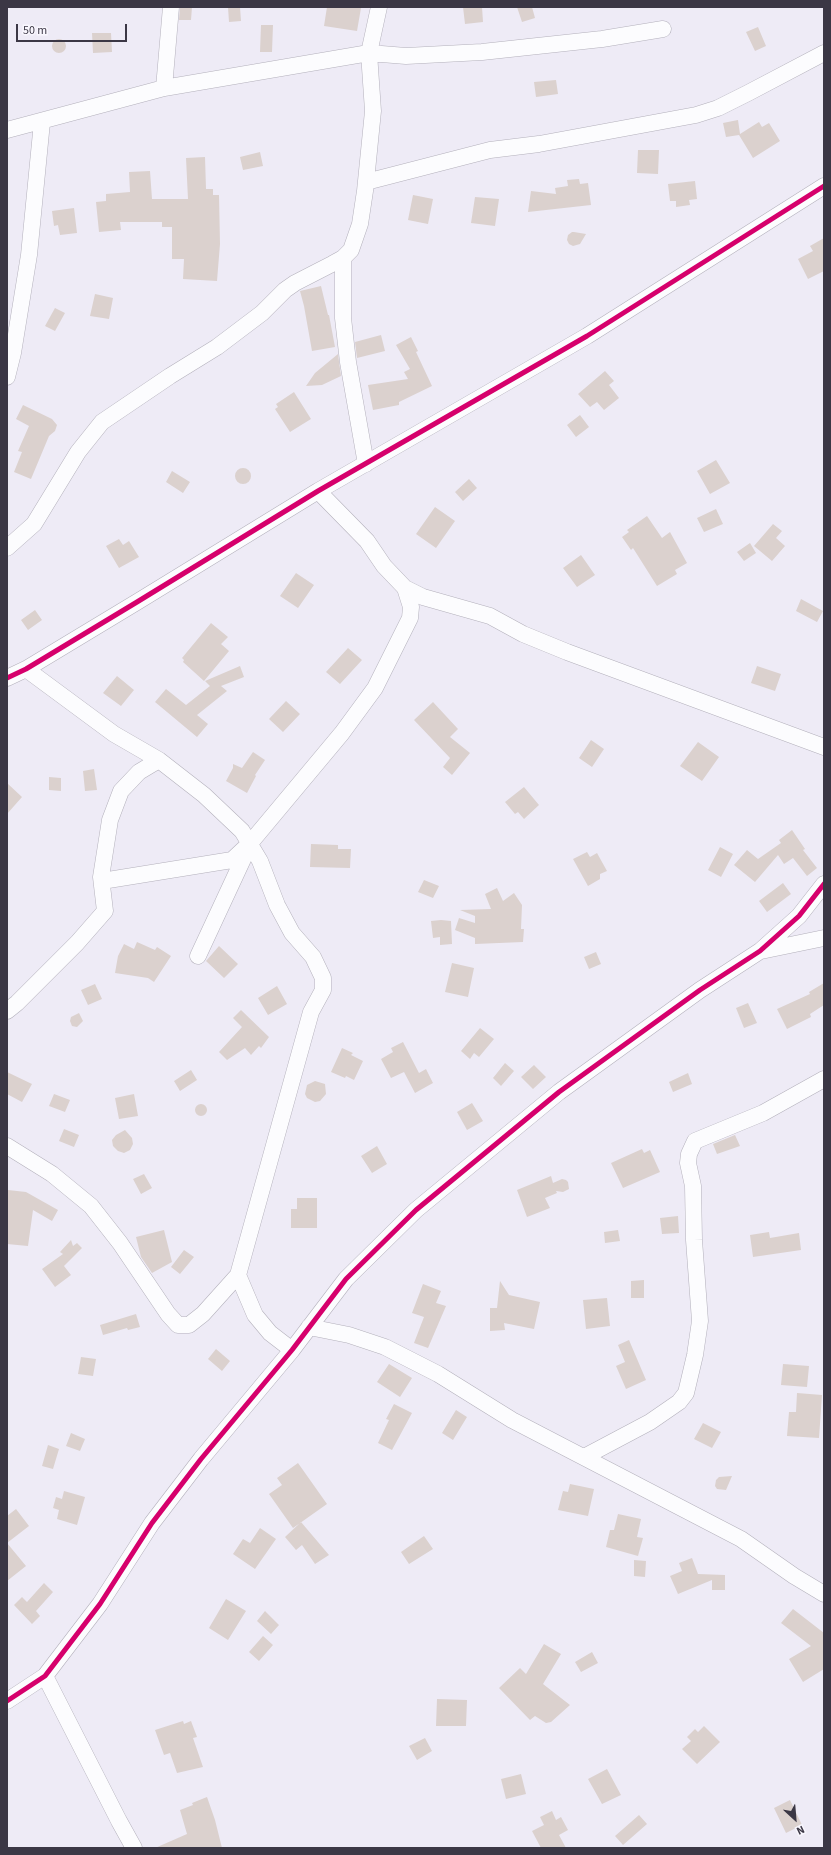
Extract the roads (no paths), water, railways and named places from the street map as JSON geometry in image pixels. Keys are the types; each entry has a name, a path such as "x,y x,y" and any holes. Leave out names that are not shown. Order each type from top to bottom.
{"street":[{"path":"164,88 171,7"},
{"path":"7,548 34,524 78,452 102,422 216,347 262,313 285,290 295,283 343,258 351,250 360,224 366,182 372,111 369,53 379,7"},
{"path":"7,130 42,122 164,88 369,53 406,56 482,52 602,39 662,29"},
{"path":"366,182 490,150 539,144 696,114 718,108 824,52"},
{"path":"7,377 13,353 29,255 42,122"},
{"path":"7,678 26,669 318,491 587,336 824,186"},
{"path":"343,258 343,318 348,362 366,464"},
{"path":"318,491 367,541 384,566 405,588 423,597 490,616 523,634 567,652 824,747"},
{"path":"102,882 232,860 251,842 342,733 375,688 410,618 411,607 405,588"},
{"path":"7,1146 52,1174 91,1206 120,1243 168,1314 178,1325 189,1325 203,1314 238,1274 312,1012 323,990 323,978 313,957 292,933 277,905 251,842 242,831 204,795 159,760 114,734 26,669"},
{"path":"7,1011 18,1003 95,924 105,911 102,882 103,859 110,820 121,791 139,772 159,760"},
{"path":"198,956 251,842"},
{"path":"7,1701 45,1676 100,1604 152,1523 201,1460 292,1350 346,1278 416,1210 559,1092 700,990 760,951 799,916 824,884"},
{"path":"760,951 824,938"},
{"path":"584,1458 650,1422 679,1402 686,1393 695,1355 700,1321 694,1240 693,1186 688,1163 689,1154 695,1141 763,1113 824,1079"},
{"path":"238,1274 255,1315 270,1333 292,1350"},
{"path":"309,1327 349,1335 385,1347 438,1374 512,1420 741,1539 824,1594"},
{"path":"45,1676 134,1848"}]}
